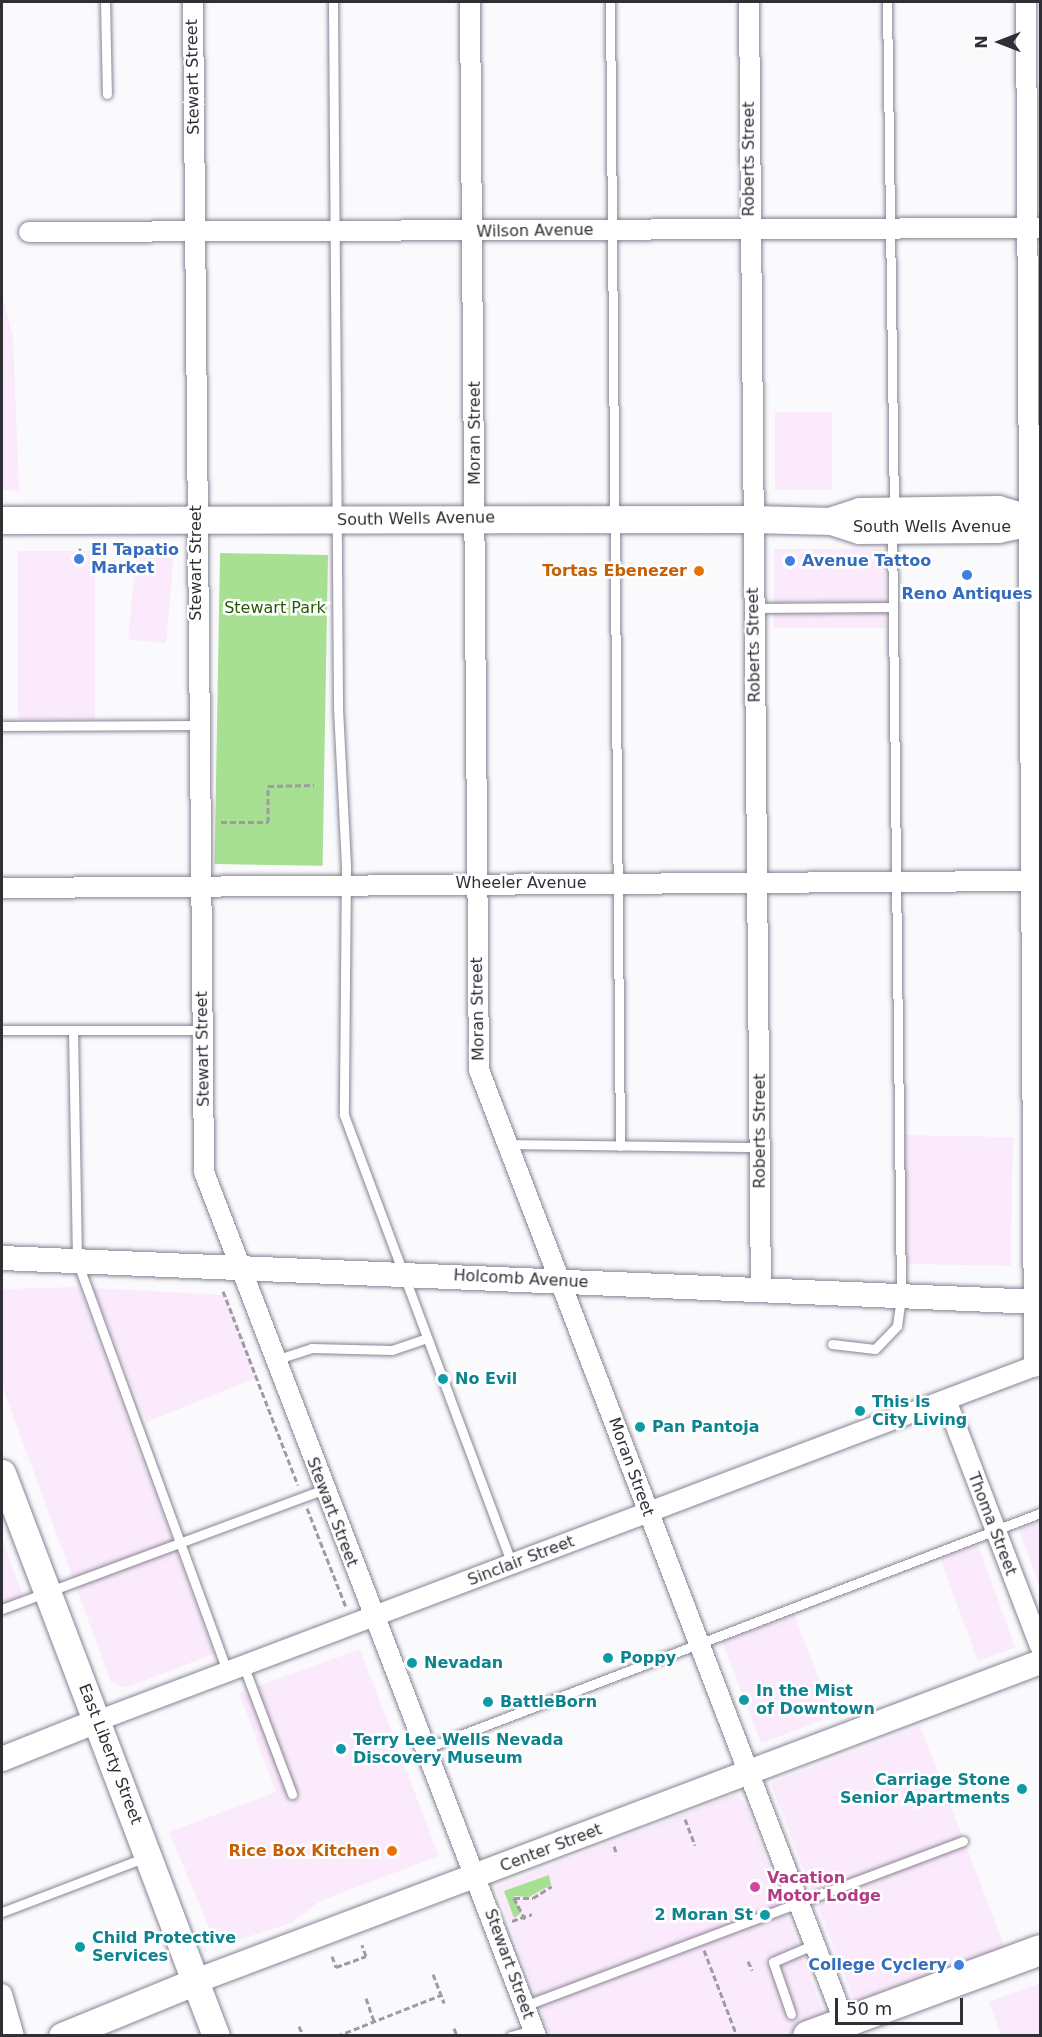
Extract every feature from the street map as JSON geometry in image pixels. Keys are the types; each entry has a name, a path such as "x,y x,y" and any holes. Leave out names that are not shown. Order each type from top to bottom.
{"main road":[{"name":"South Wells Avenue","path":"2,520 196,522 618,518 831,521 860,511 893,520 998,509 1037,520"},
{"name":"East Liberty Street","path":"2,1473 216,2036"},
{"path":"853,2028 1041,1950"},
{"path":"799,2025 853,2028 1041,1968"},
{"name":"Center Street","path":"62,2036 196,1981"}],"street":[{"name":"Stewart Street","path":"193,2 197,725 204,1172 372,1618 476,1876 524,2006 531,2034"},
{"name":"Moran Street","path":"470,2 474,232 477,1058 507,1144 698,1643 815,1944 853,2028"},
{"name":"Roberts Street","path":"749,2 749,231 761,1289"},
{"path":"1026,2 1035,229 1039,1302 1037,1365"},
{"name":"Wilson Avenue","path":"30,232 1035,229"},
{"name":"Wheeler Avenue","path":"2,888 619,882 1037,881"},
{"name":"Holcomb Avenue","path":"2,1258 1039,1302"},
{"name":"Sinclair Street","path":"2,1759 1037,1365"},
{"name":"Thoma Street","path":"946,1400 1041,1646"},
{"name":"Center Street","path":"196,1981 1041,1662"},
{"path":"2,1994 14,2036"}],"lane":[{"path":"105,2 107,94"},
{"path":"333,2 333,232 343,884 344,1115 512,1565"},
{"path":"610,2 618,518 620,1146"},
{"path":"832,1344 875,1349 897,1326 902,1296 894,881 893,520 887,2"},
{"path":"754,608 892,607"},
{"path":"2,726 197,725"},
{"path":"2,1030 203,1030"},
{"path":"74,1030 76,1261 183,1544 292,1794"},
{"path":"507,1144 761,1147"},
{"path":"275,1360 311,1348 392,1350 427,1338"},
{"path":"2,1609 183,1544 324,1489"},
{"path":"423,1749 1041,1513"},
{"path":"524,2006 963,1841"},
{"path":"2,1912 148,1856"},
{"path":"799,2025 773,1962 815,1944"},
{"path":"511,2036 531,2034"}],"path":[{"path":"79,560 80,548"},
{"path":"221,822 268,822 268,786 314,785"},
{"path":"223,1291 346,1607"},
{"path":"685,1819 695,1845"},
{"path":"614,1846 617,1855"},
{"path":"525,1917 514,1898 528,1899 552,1886"},
{"path":"512,1921 532,1914"},
{"path":"700,1940 717,1978 737,2036"},
{"path":"332,1956 336,1967 366,1956 362,1945"},
{"path":"748,1960 752,1970"},
{"path":"433,1974 444,2003"},
{"path":"337,2036 441,1995"},
{"path":"366,1998 374,2021"},
{"path":"299,2025 303,2036"},
{"path":"454,2028 457,2036"}],"shaded area":[{"path":"2,295 13,337 19,491 2,490"},
{"path":"775,412 832,412 832,490 775,490"},
{"path":"774,549 885,549 885,628 774,628"},
{"path":"18,551 95,551 95,719 18,719"},
{"path":"136,551 174,554 166,643 128,640"},
{"path":"905,1135 1013,1137 1011,1266 903,1264"},
{"path":"79,1287 214,1654 125,1688 111,1682 2,1386 2,1289"},
{"path":"93,1288 227,1295 258,1377 147,1422"},
{"path":"1040,1521 1040,1588 1019,1529"},
{"path":"2,1539 24,1599 2,1608"},
{"path":"978,1545 1015,1647 978,1661 940,1559"},
{"path":"794,1614 833,1716 761,1743 722,1642"},
{"path":"360,1649 439,1856 320,1901 291,1923 217,1947 169,1832 276,1792 239,1693"},
{"path":"920,1726 1006,1951 857,2008 771,1783"},
{"path":"736,1794 746,1806 825,2017 795,2035 550,2035 496,1887"},
{"path":"1040,1983 1040,2035 1001,2035 989,2002"}],"green space":[{"name":"Stewart Park","path":"220,553 328,555 323,866 215,864"},
{"path":"549,1875 551,1885 529,1897 514,1896 521,1913 514,1918 504,1891"}],"place":[{"name":"El Tapatio Market","path":"79,559"},
{"name":"Avenue Tattoo","path":"790,561"},
{"name":"Tortas Ebenezer","path":"699,571"},
{"name":"Reno Antiques","path":"967,575"},
{"name":"No Evil","path":"443,1379"},
{"name":"This Is City Living","path":"860,1411"},
{"name":"Pan Pantoja","path":"640,1427"},
{"name":"Poppy","path":"608,1658"},
{"name":"Nevadan","path":"412,1663"},
{"name":"In the Mist of Downtown","path":"744,1700"},
{"name":"BattleBorn","path":"488,1702"},
{"name":"Terry Lee Wells Nevada Discovery Museum","path":"341,1749"},
{"name":"Carriage Stone Senior Apartments","path":"1022,1789"},
{"name":"Rice Box Kitchen","path":"392,1851"},
{"name":"Vacation Motor Lodge","path":"755,1887"},
{"name":"2 Moran St","path":"765,1915"},
{"name":"Child Protective Services","path":"80,1947"},
{"name":"College Cyclery","path":"959,1965"}]}
